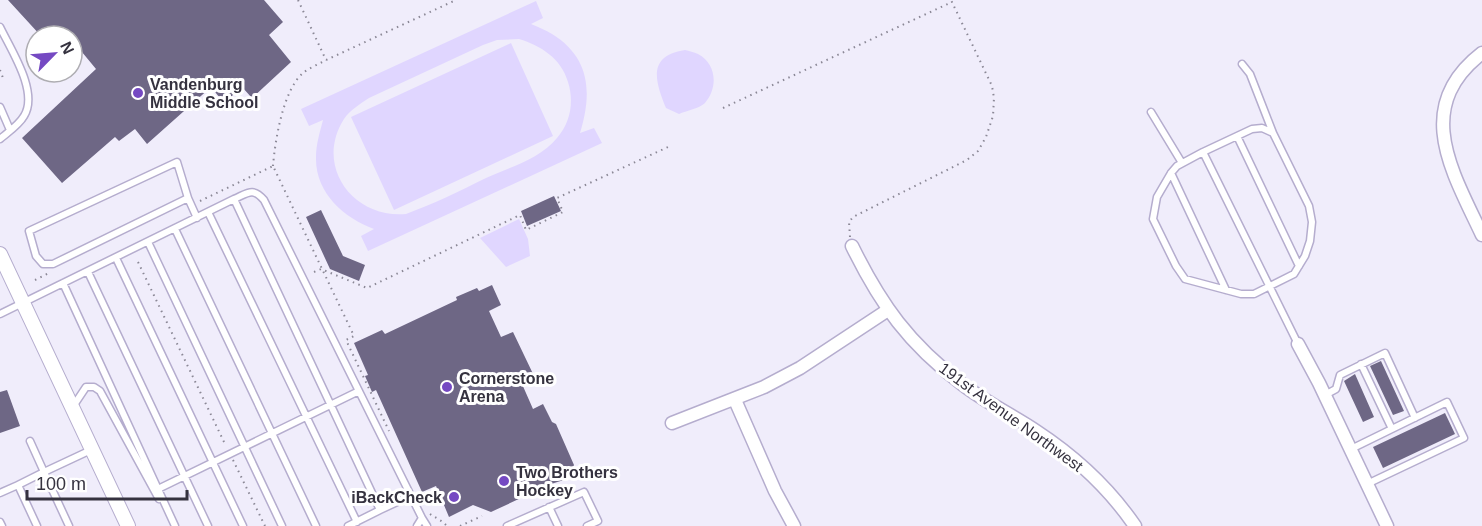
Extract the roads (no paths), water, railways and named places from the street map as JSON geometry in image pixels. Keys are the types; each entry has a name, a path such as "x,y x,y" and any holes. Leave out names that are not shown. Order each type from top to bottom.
{"street":[{"path":"1482,52 1469,63 1451,87 1443,114 1443,136 1449,162 1482,235"},
{"name":"191st Avenue Northwest","path":"852,246 870,283 888,310 914,341 946,372 1045,438 1085,470 1112,497 1134,526"},
{"path":"0,254 128,526"},
{"path":"672,423 764,387 800,368 888,310"},
{"path":"1298,344 1325,395 1387,526"},
{"path":"735,400 775,491 794,526"}],"lane":[{"path":"0,27 28,86 30,99 24,117 0,139"},
{"path":"1242,64 1250,74 1273,133 1309,206 1312,222 1310,241 1294,274 1254,294 1241,294 1185,279 1176,266 1153,219 1157,197 1171,173 1182,163 1251,129 1262,128 1273,133"},
{"path":"0,107 10,130"},
{"path":"1151,112 1182,163"},
{"path":"1237,136 1299,266"},
{"path":"1203,152 1298,344"},
{"path":"188,198 53,264 44,264 36,256 29,231 177,162 197,218"},
{"path":"1171,173 1226,290"},
{"path":"0,314 234,199 250,192 258,193 264,200 410,496 428,526"},
{"path":"234,199 380,510"},
{"path":"208,212 357,522"},
{"path":"175,229 316,526"},
{"path":"148,242 282,526"},
{"path":"116,258 243,526"},
{"path":"88,272 208,526"},
{"path":"63,283 175,524"},
{"path":"1325,395 1336,389 1340,375 1385,353 1415,418"},
{"path":"1361,364 1392,429"},
{"path":"72,408 86,387 94,387 100,391 154,491 175,524"},
{"path":"158,489 359,391"},
{"path":"1351,449 1447,402 1464,438 1367,484"},
{"path":"30,441 69,526"},
{"path":"0,493 92,449"},
{"path":"18,485 37,526"},
{"path":"507,526 584,492 598,520 587,526"},
{"path":"348,526 410,496"},
{"path":"549,507 558,526"},
{"path":"417,526 422,518"},
{"path":"0,522 2,526"}],"place":[{"name":"Vandenburg Middle School","path":"138,93"},
{"name":"Cornerstone Arena","path":"447,387"},
{"name":"Two Brothers Hockey","path":"504,481"},
{"name":"iBackCheck","path":"454,497"}]}
